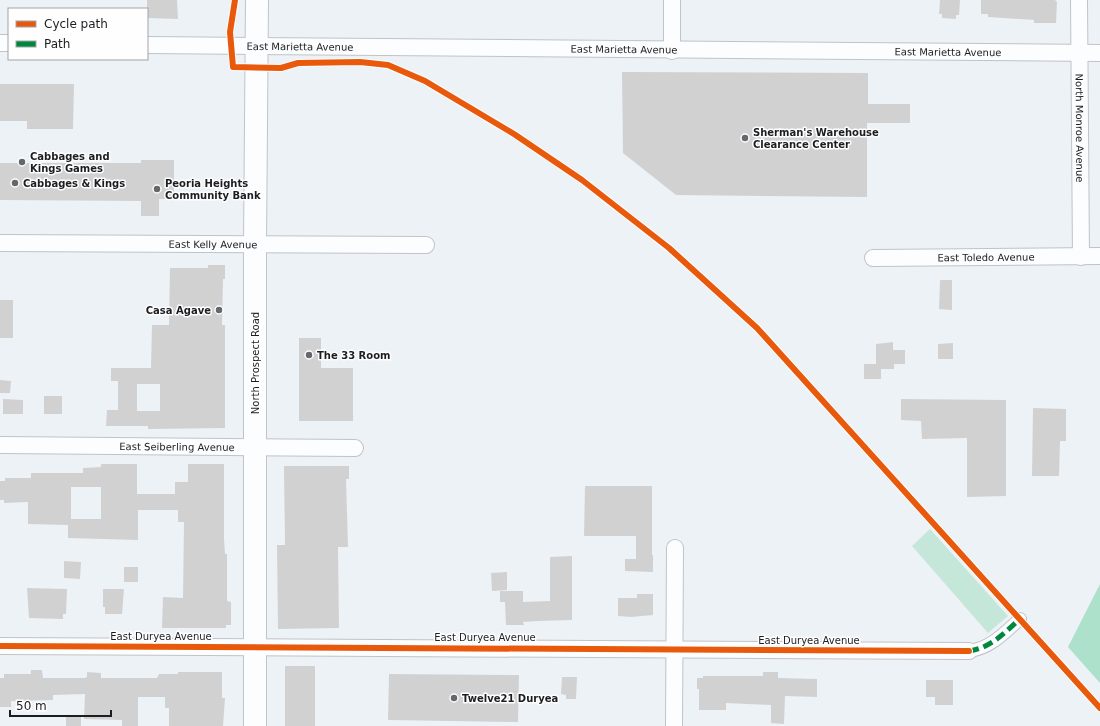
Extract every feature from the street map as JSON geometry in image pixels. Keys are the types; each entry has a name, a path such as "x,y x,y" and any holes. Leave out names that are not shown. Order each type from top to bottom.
{"main road":[{"name":"North Prospect Road","path":"255,726 254,446 257,0"}],"street":[{"path":"672,0 672,51"},
{"name":"North Monroe Avenue","path":"1078,0 1081,256"},
{"name":"East Marietta Avenue","path":"148,45 672,51 1100,53"},
{"name":"East Kelly Avenue","path":"0,243 426,245"},
{"name":"East Toledo Avenue","path":"873,258 1100,256"},
{"name":"East Seiberling Avenue","path":"0,445 355,448"},
{"path":"674,726 675,548"},
{"path":"969,651 981,650 992,644 1020,619"},
{"name":"East Duryea Avenue","path":"0,646 255,646 969,651"}],"green space":[{"path":"930,529 1008,616 988,633 912,546"},
{"path":"1100,584 1100,683 1068,647"}],"building":[{"path":"147,0 177,0 178,19 148,18"},
{"path":"940,0 960,0 959,15 956,15 956,19 942,18 942,14 939,14"},
{"path":"981,0 1055,0 1057,2 1056,23 1034,23 1034,20 988,17 988,14 981,14"},
{"name":"Sherman's Warehouse Clearance Center","path":"622,72 868,73 868,104 910,104 910,123 867,123 867,197 676,195 623,153"},
{"path":"0,84 74,84 73,129 27,129 27,121 0,121"},
{"path":"141,160 174,160 174,199 159,199 159,216 141,216 141,201 0,200 0,163 141,163"},
{"path":"208,265 225,265 225,279 223,279 222,325 225,325 225,428 148,429 148,426 106,426 107,410 118,410 118,381 111,381 111,368 151,368 152,325 169,325 170,268 208,268","holes":["137,384 160,384 160,411 137,411"]},
{"path":"940,280 952,280 952,310 939,309"},
{"path":"0,300 13,300 13,338 0,338"},
{"path":"299,338 321,338 321,368 353,368 353,421 299,421"},
{"path":"893,342 893,350 905,350 905,364 894,364 894,369 881,369 881,379 864,379 864,364 876,364 876,344"},
{"path":"953,343 953,359 938,359 938,344"},
{"path":"0,380 11,381 10,393 0,393"},
{"path":"44,396 62,396 62,414 44,414"},
{"path":"3,399 23,400 23,414 3,414"},
{"path":"901,399 1006,400 1006,496 967,497 967,438 922,439 921,421 901,420"},
{"path":"1033,408 1066,409 1066,441 1060,441 1059,476 1032,476"},
{"path":"101,464 137,464 137,494 175,494 175,482 188,482 188,464 224,464 224,539 225,554 227,554 227,601 231,602 231,625 226,625 226,628 162,628 163,597 183,598 184,522 178,522 178,510 138,510 138,540 68,538 68,525 28,524 28,502 4,503 4,500 0,500 0,481 5,481 5,478 31,478 31,473 83,473 83,468 101,467","holes":["71,487 101,487 101,519 71,519"]},
{"path":"284,466 349,466 349,479 346,479 348,547 338,547 339,628 278,629 277,545 285,545"},
{"path":"585,486 652,486 653,572 625,571 625,559 636,559 636,536 584,536"},
{"path":"572,556 572,620 523,622 524,625 506,625 505,602 500,602 500,591 523,591 523,602 550,601 550,557"},
{"path":"64,561 81,562 80,579 64,578"},
{"path":"124,567 138,567 138,582 124,582"},
{"path":"507,572 507,590 492,591 491,573"},
{"path":"27,588 67,589 66,614 63,614 63,619 29,618"},
{"path":"103,589 124,589 122,614 105,614 105,607 103,607"},
{"path":"637,594 653,594 653,615 631,617 618,616 618,598 637,598"},
{"path":"285,666 315,666 315,726 285,726"},
{"path":"31,670 42,670 43,678 85,678 87,677 87,672 101,673 101,678 157,678 159,674 178,674 178,672 222,672 222,698 225,698 223,726 169,726 169,708 165,708 165,697 138,697 138,726 122,726 122,720 84,719 85,694 53,695 53,700 11,701 11,707 0,707 0,678 4,678 4,674 31,674"},
{"path":"763,672 778,672 778,678 817,679 817,697 785,696 784,724 771,723 771,705 726,703 726,710 699,710 699,689 697,689 697,678 703,678 703,676 763,676"},
{"name":"Twelve21 Duryea","path":"389,674 519,675 518,722 388,720"},
{"path":"562,677 577,677 576,699 566,699 566,695 561,694"},
{"path":"926,680 953,680 953,705 935,705 935,697 926,697"},
{"path":"66,715 81,716 81,726 66,726"}],"marked path":[{"path":"969,651 984,647 991,643 1020,619"}],"cycle path":[{"path":"235,0 230,32 233,67 281,68 298,63 360,62 388,65 425,81 514,134 582,180 669,248 757,328 1100,708"},
{"path":"0,646 969,651"}],"place":[{"name":"Sherman's Warehouse Clearance Center","path":"745,138"},
{"name":"Cabbages and Kings Games","path":"22,162"},
{"name":"Cabbages & Kings","path":"15,183"},
{"name":"Peoria Heights Community Bank","path":"157,189"},
{"name":"Casa Agave","path":"219,310"},
{"name":"The 33 Room","path":"309,355"},
{"name":"Twelve21 Duryea","path":"454,698"}]}
